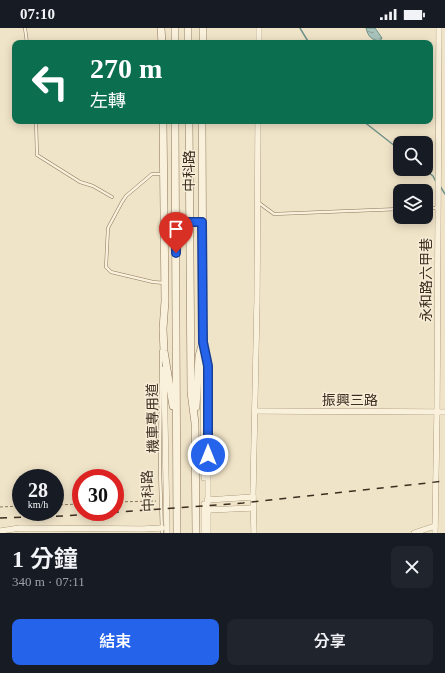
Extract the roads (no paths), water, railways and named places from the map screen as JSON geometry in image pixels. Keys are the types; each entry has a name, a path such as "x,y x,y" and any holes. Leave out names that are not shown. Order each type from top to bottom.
{"street":[{"path":"162,28 162,40"},
{"path":"175,28 175,40"},
{"path":"188,28 188,40"},
{"path":"203,28 203,40"},
{"path":"258,40 259,28"},
{"name":"永和路六甲巷","path":"434,533 437,412 439,28"},
{"name":"中科路","path":"163,124 165,174 165,302 163,328 164,351 176,426"},
{"name":"中科路","path":"176,124 176,426"},
{"name":"中科路","path":"189,124 191,222 191,392 195,423"},
{"name":"中科路","path":"202,124 203,342 208,366 208,533"},
{"path":"254,533 253,497 258,124"},
{"path":"164,224 176,222 202,222"},
{"path":"196,533 195,423 199,356 203,342"},
{"path":"203,342 204,533"},
{"name":"機車專用道","path":"164,351 167,533"},
{"name":"振興三路","path":"254,411 445,412"},
{"path":"176,426 177,533"},
{"path":"207,500 253,497"},
{"path":"208,510 253,508"},
{"path":"414,533 435,526"},
{"path":"0,531 20,528 162,530"}],"lane":[{"path":"25,28 27,40"},
{"path":"36,124 37,155 80,182 93,186 112,197"},
{"path":"165,174 152,174 126,196 122,202 108,228 106,267 111,272 153,282 165,283"},
{"path":"257,202 274,214 393,209"},
{"path":"433,208 438,208"},
{"name":"中科路","path":"162,530 160,379 163,328"}],"water":[{"path":"366,28 375,28 382,38 381,40 374,40"}],"waterway":[{"path":"300,28 307,40"},
{"path":"367,124 393,145"},
{"path":"433,176 436,182"},
{"path":"440,186 445,194"}],"railway":[{"path":"0,518 64,516 243,503 445,481"}]}
